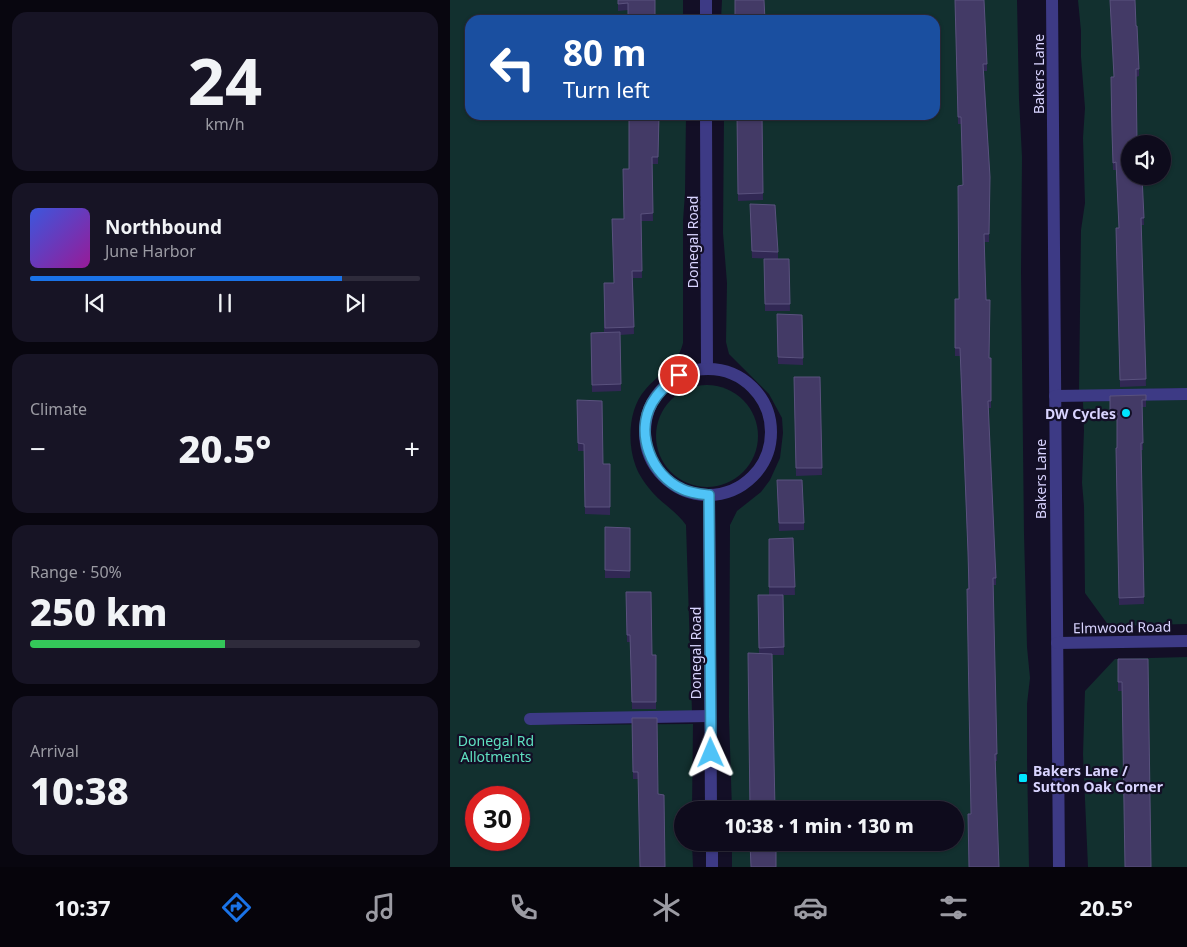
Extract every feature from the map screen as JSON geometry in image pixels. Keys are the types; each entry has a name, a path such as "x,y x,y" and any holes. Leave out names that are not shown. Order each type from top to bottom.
{"street":[{"path":"706,0 706,15"},
{"name":"Bakers Lane","path":"1052,0 1059,867"},
{"name":"Donegal Road","path":"706,120 707,368"},
{"path":"707,368 736,374 758,392 768,411 772,433 770,447 762,465 752,478 731,491 709,495 682,490 665,478 655,466 646,445 646,422 651,404 665,385 679,375 707,368"},
{"path":"1055,396 1187,394"},
{"name":"Donegal Road","path":"709,495 711,801"},
{"name":"Elmwood Road","path":"1057,643 1187,640"},
{"path":"530,719 710,716"},
{"path":"712,851 712,867"}],"green space":[{"name":"Donegal Rd Allotments","path":"450,0 683,0 683,15 465,15 465,120 686,120 683,221 683,343 672,364 650,384 640,397 633,415 630,435 632,455 636,468 653,493 679,516 686,525 692,712 541,725 693,724 692,801 674,801 674,851 692,851 693,867 450,867"},
{"path":"722,0 1017,0 1022,157 1021,272 1024,534 1027,647 1030,678 1027,704 1029,867 732,867 732,851 964,851 964,801 732,801 729,717 730,525 737,511 761,492 770,480 780,458 783,433 782,418 769,394 729,354 726,342 727,283 723,233 724,120 940,120 940,15 721,15"},
{"path":"1078,0 1187,0 1187,388 1079,391 1081,230 1085,203 1083,138 1085,108"},
{"path":"707,385 726,389 743,400 754,417 758,436 754,455 743,472 726,483 707,487 688,483 671,472 660,455 656,436 660,417 671,400 688,389"},
{"path":"1187,398 1187,624 1109,626 1085,593 1082,483 1083,402"},
{"path":"1187,657 1187,867 1088,867 1083,754 1085,691 1115,659"}],"building":[{"path":"618,0 655,0 655,15 628,15 628,3 618,4"},
{"path":"735,0 764,0 765,15 735,15"},
{"path":"955,0 984,0 987,64 983,64 990,177 989,234 984,234 986,300 990,300 989,358 991,358 991,401 988,401 996,578 993,578 997,754 995,754 999,867 969,867 968,814 971,814 967,589 969,589 960,348 955,348 955,299 959,299 958,186 963,185 961,117 958,117"},
{"path":"1110,0 1135,0 1139,69 1136,69 1137,135 1121,135 1121,185 1142,185 1144,218 1141,218 1146,379 1120,380 1116,228 1119,228 1116,162 1113,163 1111,77 1114,77"},
{"path":"629,120 659,120 658,157 652,157 653,213 641,214 642,271 632,271 634,327 605,328 604,283 614,283 612,219 624,219 623,169 629,169"},
{"path":"737,120 762,120 763,193 738,194"},
{"path":"750,204 775,205 778,252 752,251"},
{"path":"764,259 789,259 790,304 765,304"},
{"path":"777,314 802,315 803,358 778,357"},
{"path":"620,332 621,384 592,385 591,333"},
{"path":"794,377 820,377 822,468 796,468"},
{"path":"1146,395 1146,400 1142,400 1143,443 1141,443 1144,597 1119,598 1117,411 1110,412 1110,396"},
{"path":"577,400 602,401 603,464 610,464 610,507 585,507 584,444 578,443"},
{"path":"777,480 802,480 804,523 779,523"},
{"path":"605,527 630,528 630,571 605,570"},
{"path":"793,538 795,587 769,587 769,539"},
{"path":"626,592 651,592 652,655 656,655 656,702 632,702 630,635 627,635"},
{"path":"758,595 783,595 784,647 759,648"},
{"path":"748,653 772,654 775,801 750,801"},
{"path":"1118,659 1148,659 1151,867 1125,867 1122,682 1118,682"},
{"path":"632,718 657,718 658,794 664,795 665,867 640,867 638,772 633,772"},
{"path":"750,851 776,851 776,867 751,867"}],"place":[{"name":"DW Cycles","path":"1126,413"},
{"name":"Bakers Lane / Sutton Oak Corner","path":"1023,778"}],"route":[{"path":"679,375 665,385 651,404 646,422 646,445 655,466 665,478 682,490 709,495 711,753"}]}
